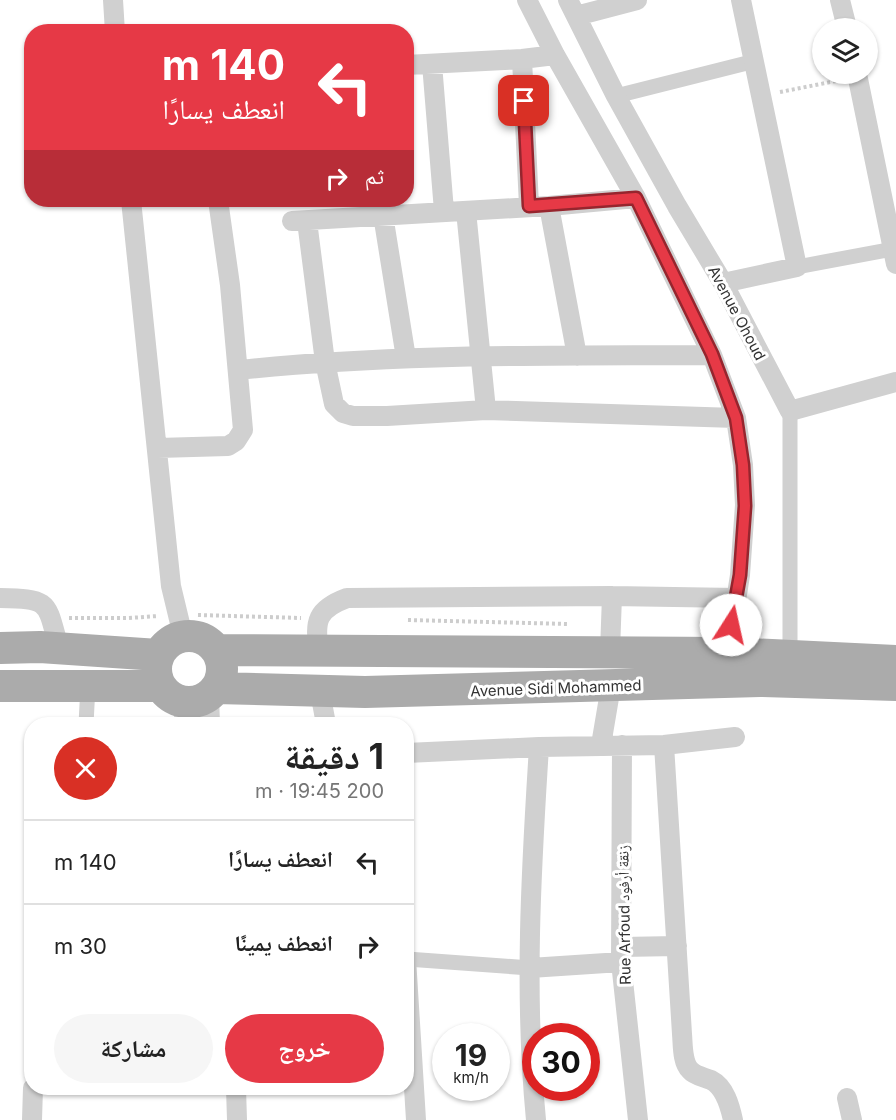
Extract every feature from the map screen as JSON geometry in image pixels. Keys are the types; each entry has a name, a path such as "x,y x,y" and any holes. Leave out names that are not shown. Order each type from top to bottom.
{"main road":[{"path":"0,686 88,686 175,704 199,701 212,703 221,679 221,659 217,650 208,641 196,636 183,636 168,642 158,655 155,665 156,676 175,704"},
{"path":"0,648 58,648 158,655"},
{"path":"217,650 610,651 728,653 896,661"},
{"name":"Avenue Sidi Mohammed","path":"212,703 320,692 437,691 760,681 896,685"}],"street":[{"path":"113,0 114,24"},
{"path":"527,0 555,55 636,198 712,354 736,418 743,465 745,506 740,575 728,653"},
{"path":"572,8 637,0"},
{"path":"741,0 797,267"},
{"path":"840,0 844,18"},
{"name":"Avenue Ohoud","path":"572,8 616,96 723,283 790,411 790,656"},
{"path":"414,65 555,55"},
{"path":"522,59 539,206 577,356"},
{"path":"616,96 754,61"},
{"path":"432,64 444,211"},
{"path":"723,283 797,267 894,256 859,84"},
{"path":"636,198 466,211 370,210 299,221 334,404 348,415 387,416 486,410 736,418"},
{"path":"132,207 171,586 183,636"},
{"path":"158,448 228,446 241,436 244,425 230,285 219,207"},
{"path":"370,210 406,358"},
{"path":"466,211 486,410"},
{"path":"239,370 325,362 406,358 712,354"},
{"path":"790,411 896,382"},
{"path":"319,651 316,633 319,618 330,604 347,598 612,596 736,598"},
{"path":"610,651 612,596"},
{"path":"0,598 30,599 46,607 58,648"},
{"path":"86,717 88,686"},
{"path":"601,745 611,686"},
{"path":"320,692 325,717"},
{"path":"414,753 601,745 664,745 735,737"},
{"name":"Rue Arfoud زنقة أرفود","path":"622,745 621,954 639,1120"},
{"path":"664,745 686,1063 689,1070 696,1075 718,1084 731,1114"},
{"path":"536,1120 532,1079 530,893 539,747"},
{"path":"414,960 530,968 677,946"},
{"path":"414,1084 416,1120"},
{"path":"32,1120 33,1095"},
{"path":"236,1095 237,1120"},
{"path":"847,1098 852,1120"}],"path":[{"path":"762,96 816,84"}],"route":[{"path":"524,101 529,206 636,198 712,354 736,418 743,465 745,506 743,539 740,575 731,625"}]}
